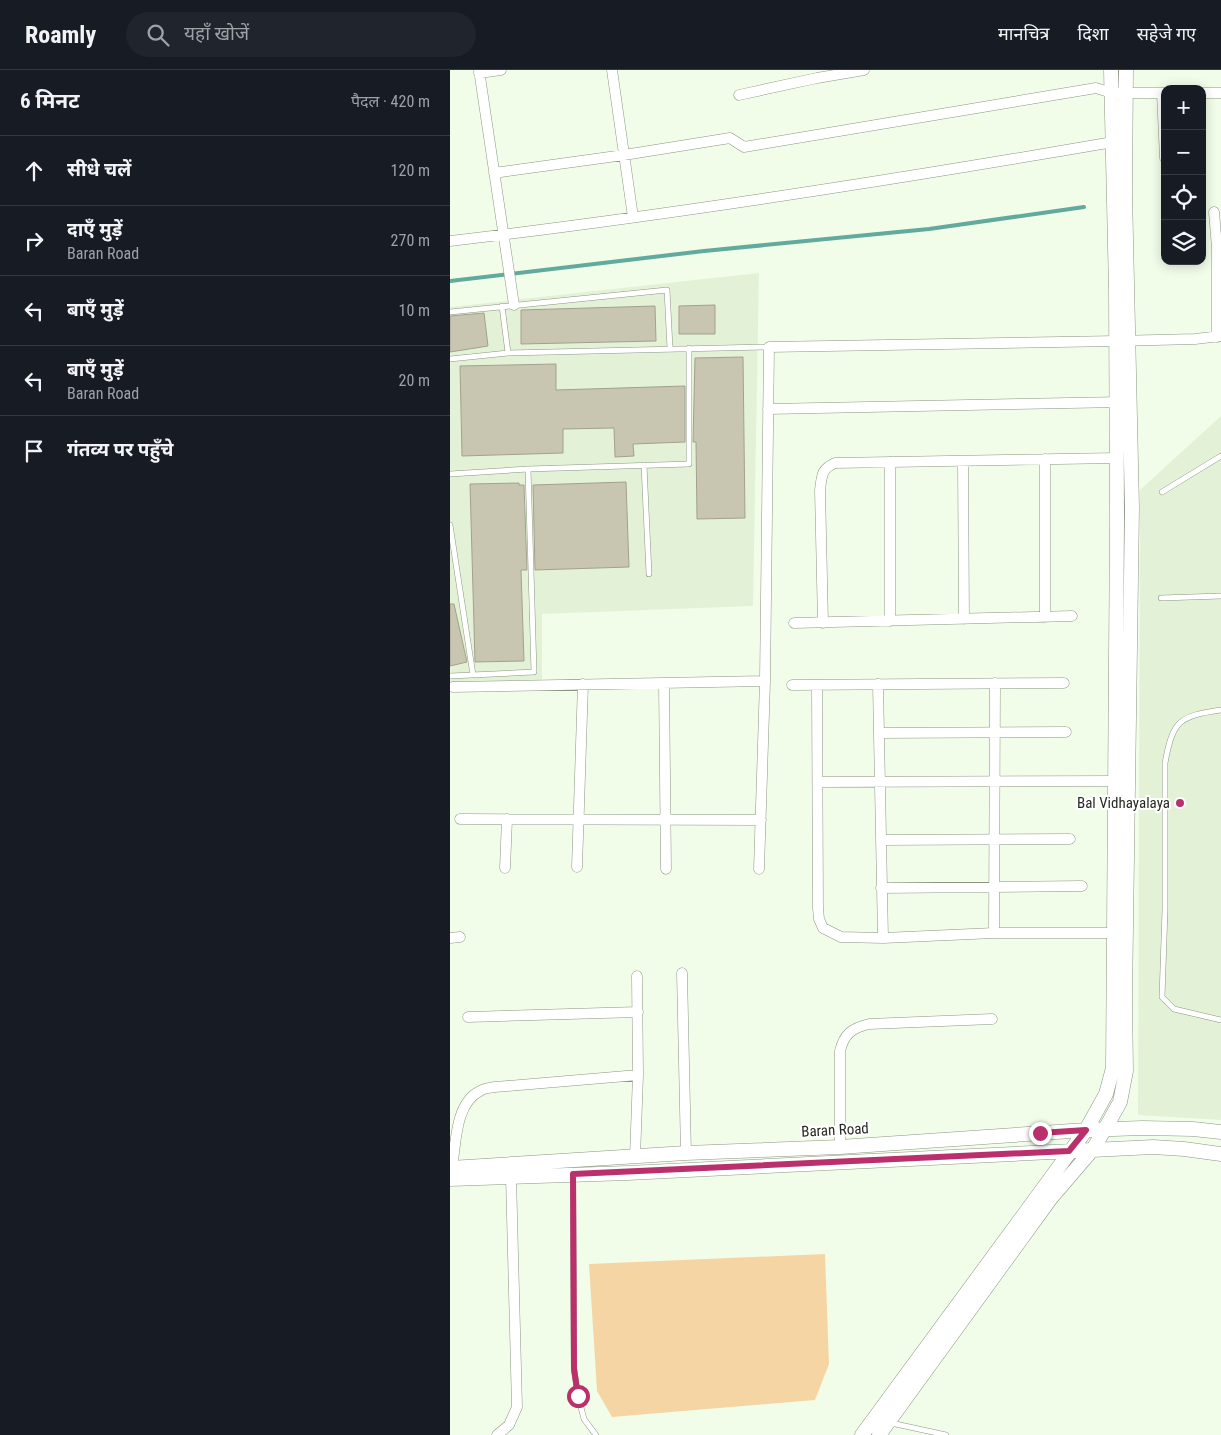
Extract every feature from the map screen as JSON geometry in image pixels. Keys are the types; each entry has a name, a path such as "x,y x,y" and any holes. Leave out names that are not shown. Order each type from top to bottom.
{"street":[{"path":"501,70 479,72 514,305"},
{"path":"612,70 633,217"},
{"path":"739,95 864,70"},
{"path":"862,1435 1086,1130 1106,1094 1113,1068 1120,933 1122,781 1132,508 1123,402 1118,93 1111,70"},
{"path":"1122,341 1113,142 1118,93 1126,70"},
{"path":"494,173 730,138 744,147 1096,88 1118,93 1161,93"},
{"path":"1206,93 1221,93"},
{"path":"450,241 898,179 1113,142"},
{"path":"760,869 765,681 769,346 1122,341 1195,339 1219,336 1219,248 1214,212"},
{"path":"768,408 1123,402"},
{"path":"1122,781 1116,458 1123,402"},
{"path":"823,623 820,490 822,476 827,467 835,463 1116,458"},
{"path":"1045,459 1045,617"},
{"path":"963,461 964,619"},
{"path":"890,462 890,621"},
{"path":"794,623 1072,616"},
{"path":"453,687 765,681"},
{"path":"664,683 666,869"},
{"path":"994,933 996,683"},
{"path":"792,685 1064,683"},
{"path":"577,867 583,684"},
{"path":"878,684 883,938"},
{"path":"817,685 818,908 819,919 823,928 841,936 883,938 994,933 1120,933"},
{"path":"879,733 1066,732"},
{"path":"818,782 1122,781"},
{"path":"460,819 761,820"},
{"path":"505,868 508,819"},
{"path":"881,840 1070,839"},
{"path":"881,888 1082,886"},
{"path":"879,1435 1051,1198 1093,1149 1120,1102 1126,1071 1125,996 1120,933"},
{"path":"682,973 686,1154"},
{"path":"635,1157 638,1075 637,976"},
{"path":"468,1017 638,1012"},
{"path":"840,1147 840,1051 842,1041 848,1032 858,1026 869,1024 992,1019"},
{"path":"451,1171 459,1122 466,1102 480,1091 495,1087 638,1075"},
{"name":"Baran Road","path":"451,1171 635,1157 840,1147 1086,1130 1193,1128 1221,1132"},
{"name":"Baran Road","path":"451,1171 511,1177 1153,1147 1221,1154"},
{"path":"497,1435 509,1426 517,1407 511,1177"}],"lane":[{"path":"450,312 667,290 670,348"},
{"path":"502,306 508,353"},
{"path":"450,359 508,353 769,346"},
{"path":"450,474 528,469 689,464 688,348"},
{"path":"1162,492 1221,456"},
{"path":"644,465 649,574"},
{"path":"450,676 534,672 528,469"},
{"path":"450,525 473,675"},
{"path":"1161,598 1221,596"},
{"path":"1221,710 1187,716 1177,725 1169,742 1165,763 1165,910 1162,997 1174,1009 1221,1020"},
{"path":"573,1174 574,1369 584,1418 596,1435"},
{"path":"873,1421 887,1422 946,1435"}],"shaded area":[{"path":"759,273 753,606 542,614 542,680 450,683 450,307"},
{"name":"Bal Vidhayalaya","path":"1221,416 1221,1120 1138,1115 1140,490"},
{"path":"825,1254 829,1364 815,1400 612,1417 597,1391 589,1264"}],"building":[{"path":"715,305 715,334 679,334 679,306"},
{"path":"655,306 656,341 521,344 521,310"},
{"path":"484,313 488,346 450,352 450,316"},
{"path":"743,357 745,518 697,519 696,442 693,442 695,358"},
{"path":"556,364 556,390 685,386 685,442 633,444 634,456 615,457 614,428 563,429 563,453 462,456 460,366"},
{"path":"626,482 629,567 535,570 533,485"},
{"path":"519,483 519,485 524,485 527,570 521,570 524,661 475,662 470,484"},
{"path":"450,604 454,604 467,662 450,666"}],"waterway":[{"path":"450,281 704,251 929,229 1084,207"}],"place":[{"name":"Bal Vidhayalaya","path":"1180,803"}],"route":[{"path":"578,1396 574,1369 573,1174 1069,1151 1086,1130 1040,1133"}]}
